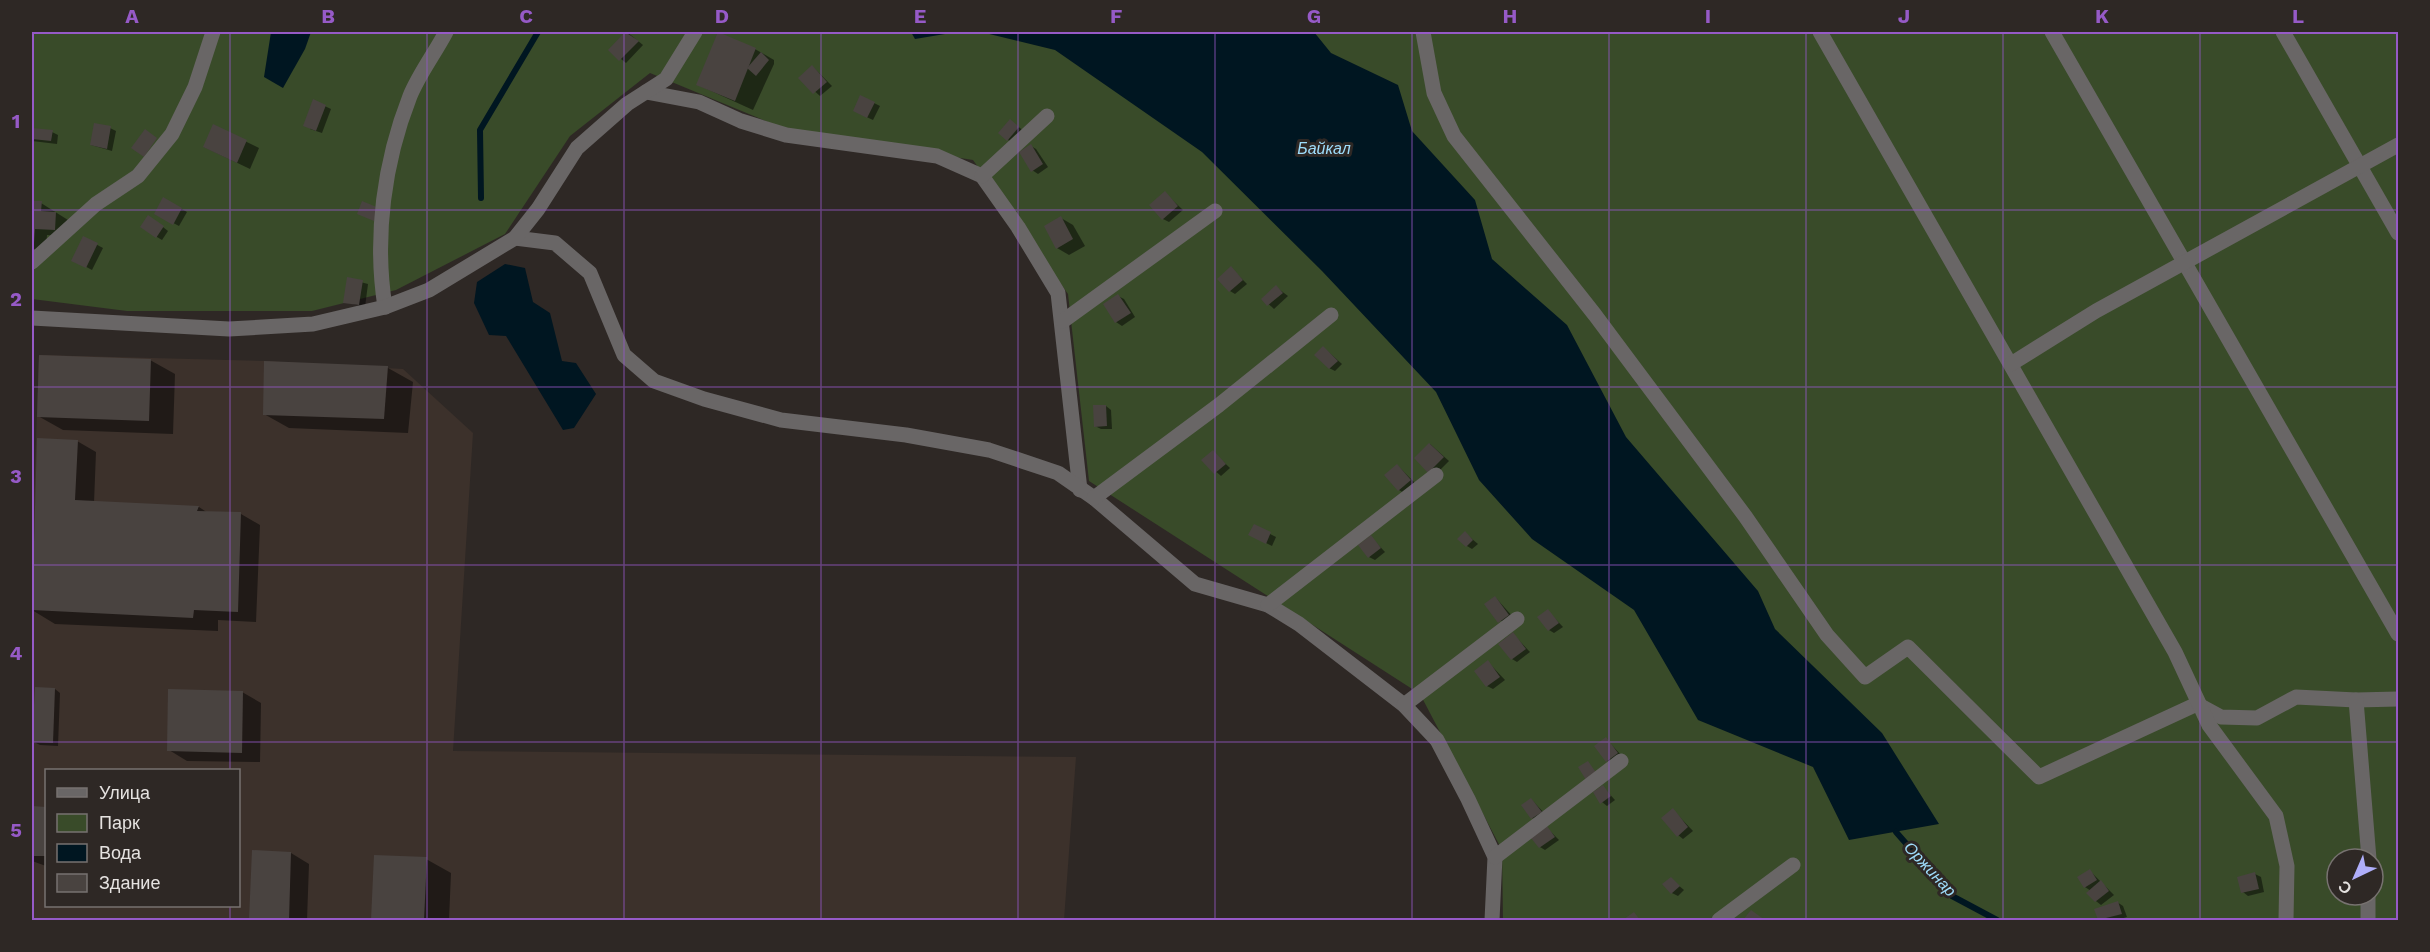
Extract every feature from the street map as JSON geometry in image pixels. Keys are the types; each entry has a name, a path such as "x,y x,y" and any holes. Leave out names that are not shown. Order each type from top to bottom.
{"street":[{"path":"32,262 96,204 138,176 172,134 195,87 213,32"},
{"path":"385,307 379,267 387,168 411,95 446,32"},
{"path":"32,318 229,329 313,324 385,307 429,290 515,238 538,209 578,148 627,104 666,79 695,32"},
{"path":"1423,32 1434,93 1454,136 1602,324 1745,516 1827,635 1865,677 1908,647 2039,777 2197,704"},
{"path":"1820,32 2175,652 2197,704 2209,725 2276,816 2287,866 2286,921"},
{"path":"2052,32 2398,634"},
{"path":"2283,32 2398,232"},
{"path":"646,92 699,102 741,121 786,135 937,156 982,176 1018,227 1058,293 1087,494"},
{"path":"982,176 1047,116"},
{"path":"2011,364 2096,311 2398,145"},
{"path":"1063,321 1215,211"},
{"path":"515,238 555,243 590,273 624,355 654,381 704,399 781,420 906,435 989,450 1058,473 1087,494 1195,584 1268,605 1299,624 1404,705 1437,740 1495,857 1492,921"},
{"path":"1087,494 1219,405 1331,315"},
{"path":"1268,605 1436,475"},
{"path":"1404,705 1517,619"},
{"path":"2197,704 2221,717 2257,718 2296,697 2356,700 2398,699"},
{"path":"2356,700 2369,847"},
{"path":"1495,857 1621,761"},
{"path":"1719,921 1793,865"}],"shaded area":[{"path":"39,355 264,361 403,369 473,433 453,751 1076,757 1064,920 32,920 32,555"}],"green space":[{"path":"32,32 2398,32 2398,920 1503,920 1502,850 1420,694 1089,481 1068,294 973,160 792,132 650,73 570,136 505,234 396,290 312,311 127,311 32,299"}],"water":[{"path":"271,32 311,32 305,49 283,88 264,77"},
{"path":"911,32 957,32 915,39"},
{"name":"Байкал","path":"981,32 1314,32 1331,53 1398,85 1412,131 1475,200 1492,259 1567,325 1626,437 1758,591 1775,629 1882,733 1939,824 1849,840 1813,767 1698,720 1634,610 1532,539 1479,480 1436,392 1322,271 1202,152 1055,50"},
{"path":"505,264 525,268 533,302 550,313 562,361 576,363 596,394 574,428 563,430 506,336 489,335 474,303 477,282"}],"building":[{"path":"625,32 639,41 619,61 608,50"},
{"path":"718,32 756,48 735,101 696,85"},
{"path":"761,52 769,60 756,76 747,68"},
{"path":"812,65 827,82 813,94 798,78"},
{"path":"860,95 875,102 867,118 853,111"},
{"path":"313,99 326,105 316,131 303,126"},
{"path":"1010,119 1019,127 1007,141 998,133"},
{"path":"94,123 111,126 107,149 90,145"},
{"path":"213,124 247,140 237,163 203,147"},
{"path":"32,128 53,130 51,141 32,139"},
{"path":"145,129 157,138 144,157 131,148"},
{"path":"1031,144 1043,164 1031,172 1019,152"},
{"path":"1165,191 1178,206 1162,220 1149,205"},
{"path":"163,197 182,208 173,225 154,214"},
{"path":"32,201 42,201 41,211 56,212 55,230 35,229 34,243 32,243"},
{"path":"362,201 379,208 374,221 357,214"},
{"path":"148,215 164,226 156,238 140,227"},
{"path":"1061,216 1073,239 1056,249 1044,226"},
{"path":"83,236 98,243 86,268 71,261"},
{"path":"1231,266 1243,280 1229,292 1217,279"},
{"path":"347,277 363,280 359,305 343,303"},
{"path":"1276,285 1283,293 1267,306 1261,299"},
{"path":"1118,294 1131,313 1115,323 1103,304"},
{"path":"1323,346 1338,361 1329,369 1314,355"},
{"path":"39,355 151,359 149,421 37,417"},
{"path":"264,361 388,366 384,419 263,415"},
{"path":"1093,405 1106,405 1107,426 1094,427"},
{"path":"37,438 78,440 75,500 199,506 197,511 241,512 238,612 194,610 193,618 32,610"},
{"path":"1429,443 1444,457 1428,473 1414,458"},
{"path":"1213,450 1226,464 1214,474 1201,460"},
{"path":"1397,464 1411,480 1398,491 1384,475"},
{"path":"1254,524 1271,532 1266,544 1248,535"},
{"path":"1465,531 1473,540 1466,547 1457,539"},
{"path":"1371,535 1381,548 1368,558 1358,545"},
{"path":"1495,596 1509,615 1498,623 1484,604"},
{"path":"1548,609 1559,623 1548,631 1537,617"},
{"path":"1513,632 1526,649 1511,660 1498,644"},
{"path":"1488,660 1500,677 1486,687 1474,671"},
{"path":"35,687 55,688 53,743 32,742"},
{"path":"168,689 243,691 242,753 167,751"},
{"path":"1606,737 1618,753 1606,762 1594,746"},
{"path":"1588,761 1597,774 1586,780 1578,767"},
{"path":"1603,785 1611,796 1600,804 1593,792"},
{"path":"1531,798 1542,812 1531,819 1521,805"},
{"path":"32,806 45,807 45,856 32,856"},
{"path":"1673,808 1688,827 1677,837 1661,818"},
{"path":"1547,826 1555,837 1539,848 1531,838"},
{"path":"252,850 291,852 289,920 249,920"},
{"path":"374,855 427,857 424,920 371,920"},
{"path":"2090,869 2097,880 2084,888 2077,877"},
{"path":"2255,872 2259,889 2241,893 2237,877"},
{"path":"1671,877 1680,886 1671,894 1662,884"},
{"path":"2101,880 2109,891 2095,902 2086,893"},
{"path":"2118,901 2122,914 2098,920 2094,909"},
{"path":"1751,910 1765,920 1743,920"},
{"path":"1634,912 1640,920 1624,919"}],"waterway":[{"path":"481,198 480,130 538,32"},
{"name":"Оржинар","path":"1896,832 1952,896 1997,920"}]}
